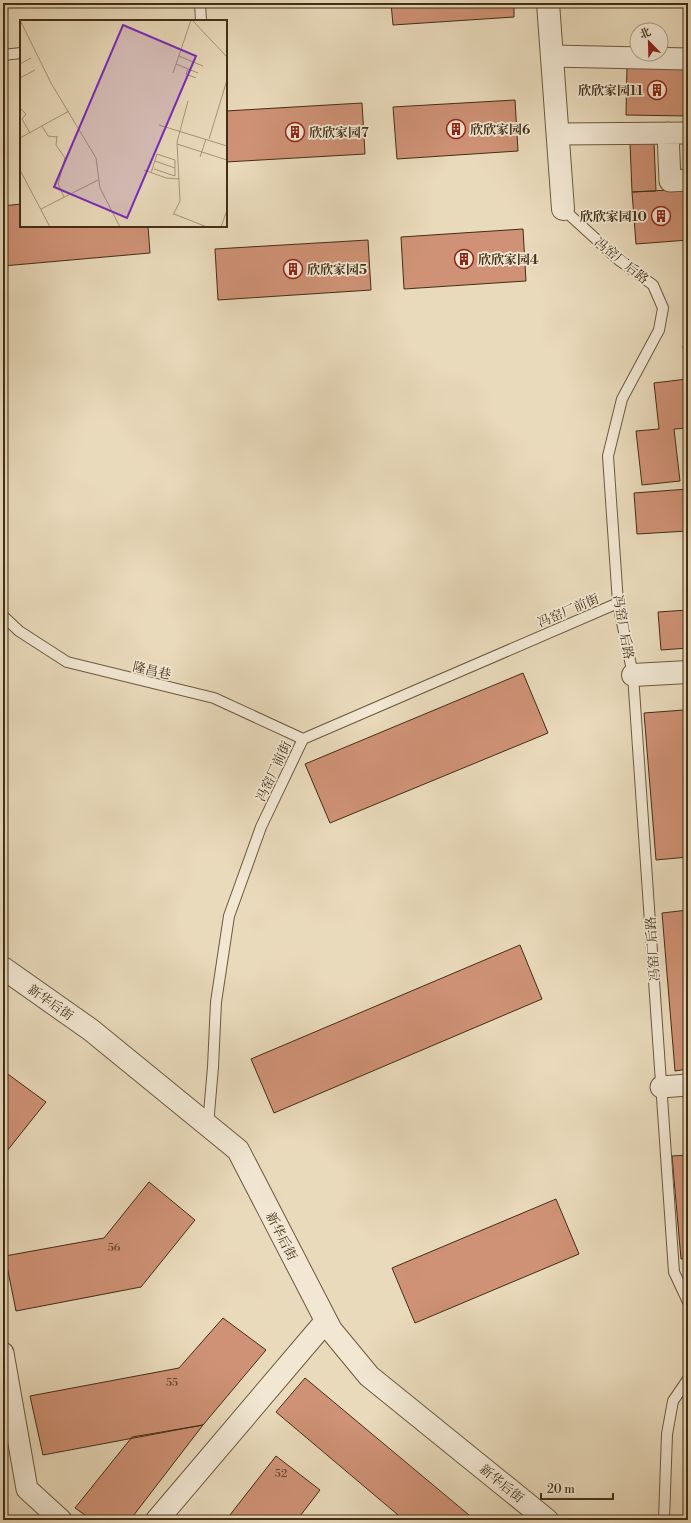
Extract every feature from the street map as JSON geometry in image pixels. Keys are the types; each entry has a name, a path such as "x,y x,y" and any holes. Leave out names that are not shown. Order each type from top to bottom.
{"street":[{"name":"冯窑厂后路","path":"548,3 563,209"},
{"path":"552,56 688,59"},
{"path":"558,134 678,133 670,181 688,180"},
{"path":"633,675 688,672"},
{"name":"新华后街","path":"3,968 91,1030 238,1150 331,1330 369,1376 547,1520"},
{"path":"661,1087 688,1085"},
{"path":"157,1520 326,1321"},
{"path":"3,1353 27,1489 61,1520"}],"lane":[{"path":"200,3 200,20"},
{"path":"3,55 20,53"},
{"name":"冯窑厂后路","path":"563,209 620,262 653,285 663,308 659,330 622,399 608,456 618,603 633,675 674,1272 688,1302"},
{"name":"冯窑厂前街","path":"208,1126 216,1002 229,916 261,827 302,739 618,603"},
{"name":"隆昌巷","path":"3,616 19,631 67,662 214,698 302,739"},
{"path":"664,1520 667,1434 673,1401 688,1379"}],"building":[{"path":"391,3 514,3 514,17 393,25"},
{"name":"欣欣家园11","path":"627,64 688,65 688,116 626,115"},
{"name":"欣欣家园6","path":"515,100 518,151 397,159 393,107"},
{"name":"欣欣家园7","path":"362,103 365,154 227,162 227,111"},
{"path":"654,142 656,191 632,192 630,143"},
{"name":"欣欣家园10","path":"688,189 688,240 636,244 632,192"},
{"path":"20,204 20,227 148,227 150,253 3,266 3,206"},
{"name":"欣欣家园4","path":"523,229 526,281 404,289 401,237"},
{"name":"欣欣家园5","path":"368,240 371,290 218,300 215,249"},
{"path":"683,346 688,346 688,428 674,429 680,481 642,485 636,431 659,429 654,383 687,379"},
{"path":"688,489 688,531 637,534 634,493"},
{"path":"688,610 688,648 661,650 658,612"},
{"path":"523,673 548,733 330,823 305,764"},
{"path":"684,710 688,755 688,857 656,860 644,713"},
{"path":"686,868 688,868 688,888"},
{"path":"688,910 688,1069 675,1071 662,913"},
{"path":"520,945 542,999 274,1113 251,1059"},
{"path":"5,1072 46,1102 3,1156 3,1074"},
{"path":"688,1155 688,1258 681,1259 672,1156"},
{"path":"149,1182 195,1220 141,1287 16,1311 5,1256 104,1238"},
{"path":"556,1199 579,1254 415,1323 392,1268"},
{"path":"223,1318 266,1350 203,1425 43,1455 30,1396 179,1368"},
{"path":"305,1378 475,1520 404,1520 276,1412"},
{"path":"203,1425 130,1520 92,1520 75,1508 132,1437"},
{"path":"276,1456 320,1490 297,1520 226,1520"}],"place":[{"name":"欣欣家园11","path":"657,90"},
{"name":"欣欣家园6","path":"456,129"},
{"name":"欣欣家园7","path":"295,132"},
{"name":"欣欣家园10","path":"661,216"},
{"name":"欣欣家园4","path":"464,259"},
{"name":"欣欣家园5","path":"293,269"}]}
